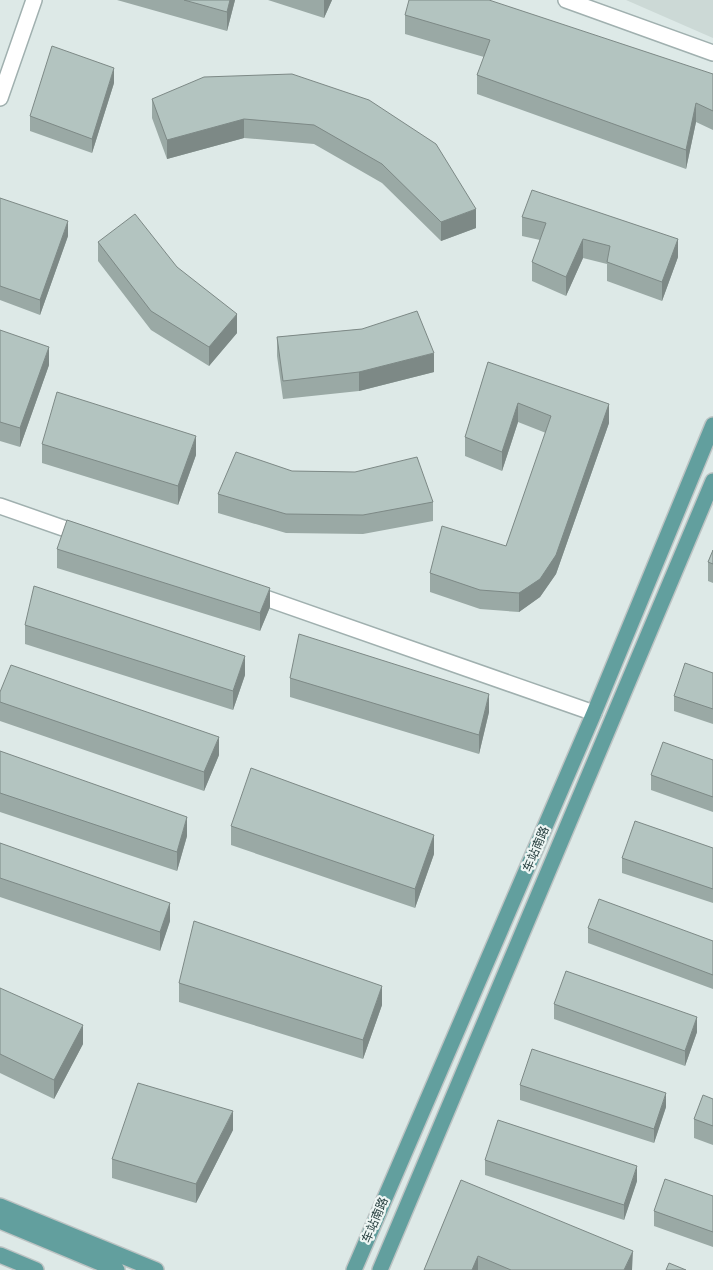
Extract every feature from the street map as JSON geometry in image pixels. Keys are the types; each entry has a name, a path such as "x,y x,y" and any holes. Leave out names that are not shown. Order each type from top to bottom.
{"main road":[{"name":"车站南路","path":"354,1270 594,713 713,425"},
{"name":"车站南路","path":"380,1270 713,481"},
{"path":"0,1206 156,1270"},
{"path":"0,1221 117,1270"},
{"path":"0,1255 36,1270"}],"street":[{"path":"0,98 34,0"},
{"path":"566,0 713,53"},
{"path":"0,506 94,539"},
{"path":"236,588 594,713"}],"shaded area":[{"path":"626,0 713,0 713,38"}],"building":[{"path":"184,0 230,0 227,12"},
{"path":"409,0 489,0 713,74 713,111 696,103 686,150 477,75 490,40 405,15"},
{"path":"52,46 114,68 92,139 30,116"},
{"path":"292,74 369,100 436,144 476,209 441,222 382,164 314,125 244,119 167,140 152,99 204,77"},
{"path":"532,190 678,239 662,282 607,262 610,246 583,239 566,277 532,262 546,223 522,217"},
{"path":"0,198 68,221 40,300 0,286"},
{"path":"135,214 177,267 237,314 209,347 151,311 98,242"},
{"path":"417,311 434,353 359,372 283,381 277,337 362,329"},
{"path":"0,330 49,347 20,428 0,422"},
{"path":"488,362 609,404 556,555 540,579 519,593 480,590 430,573 442,526 506,546 551,416 518,403 502,452 465,437"},
{"path":"57,392 196,436 178,486 42,444"},
{"path":"236,452 292,471 355,472 417,457 433,502 363,515 286,514 218,494"},
{"path":"67,520 270,588 260,613 57,549"},
{"path":"713,550 713,564 708,562"},
{"path":"34,586 245,656 233,691 25,625"},
{"path":"299,634 489,694 479,735 290,678"},
{"path":"685,663 713,673 713,709 674,696"},
{"path":"11,665 219,737 204,772 0,702 0,692"},
{"path":"663,742 713,760 713,797 651,775"},
{"path":"0,751 187,817 177,852 0,793"},
{"path":"251,768 434,835 415,889 231,826"},
{"path":"635,821 713,848 713,889 622,858"},
{"path":"0,843 170,903 160,932 0,878"},
{"path":"599,899 713,941 713,975 588,928"},
{"path":"194,921 382,986 363,1040 179,983"},
{"path":"566,971 697,1017 685,1051 554,1004"},
{"path":"0,988 83,1025 54,1080 0,1054"},
{"path":"532,1049 666,1093 654,1129 520,1085"},
{"path":"138,1083 233,1111 196,1184 112,1159"},
{"path":"703,1095 713,1099 713,1126 694,1119"},
{"path":"498,1120 637,1166 624,1205 485,1160"},
{"path":"665,1179 713,1196 713,1232 654,1211"},
{"path":"461,1180 633,1251 624,1270 511,1270 478,1256 472,1270 424,1270"},
{"path":"669,1263 686,1270 666,1270"}]}
